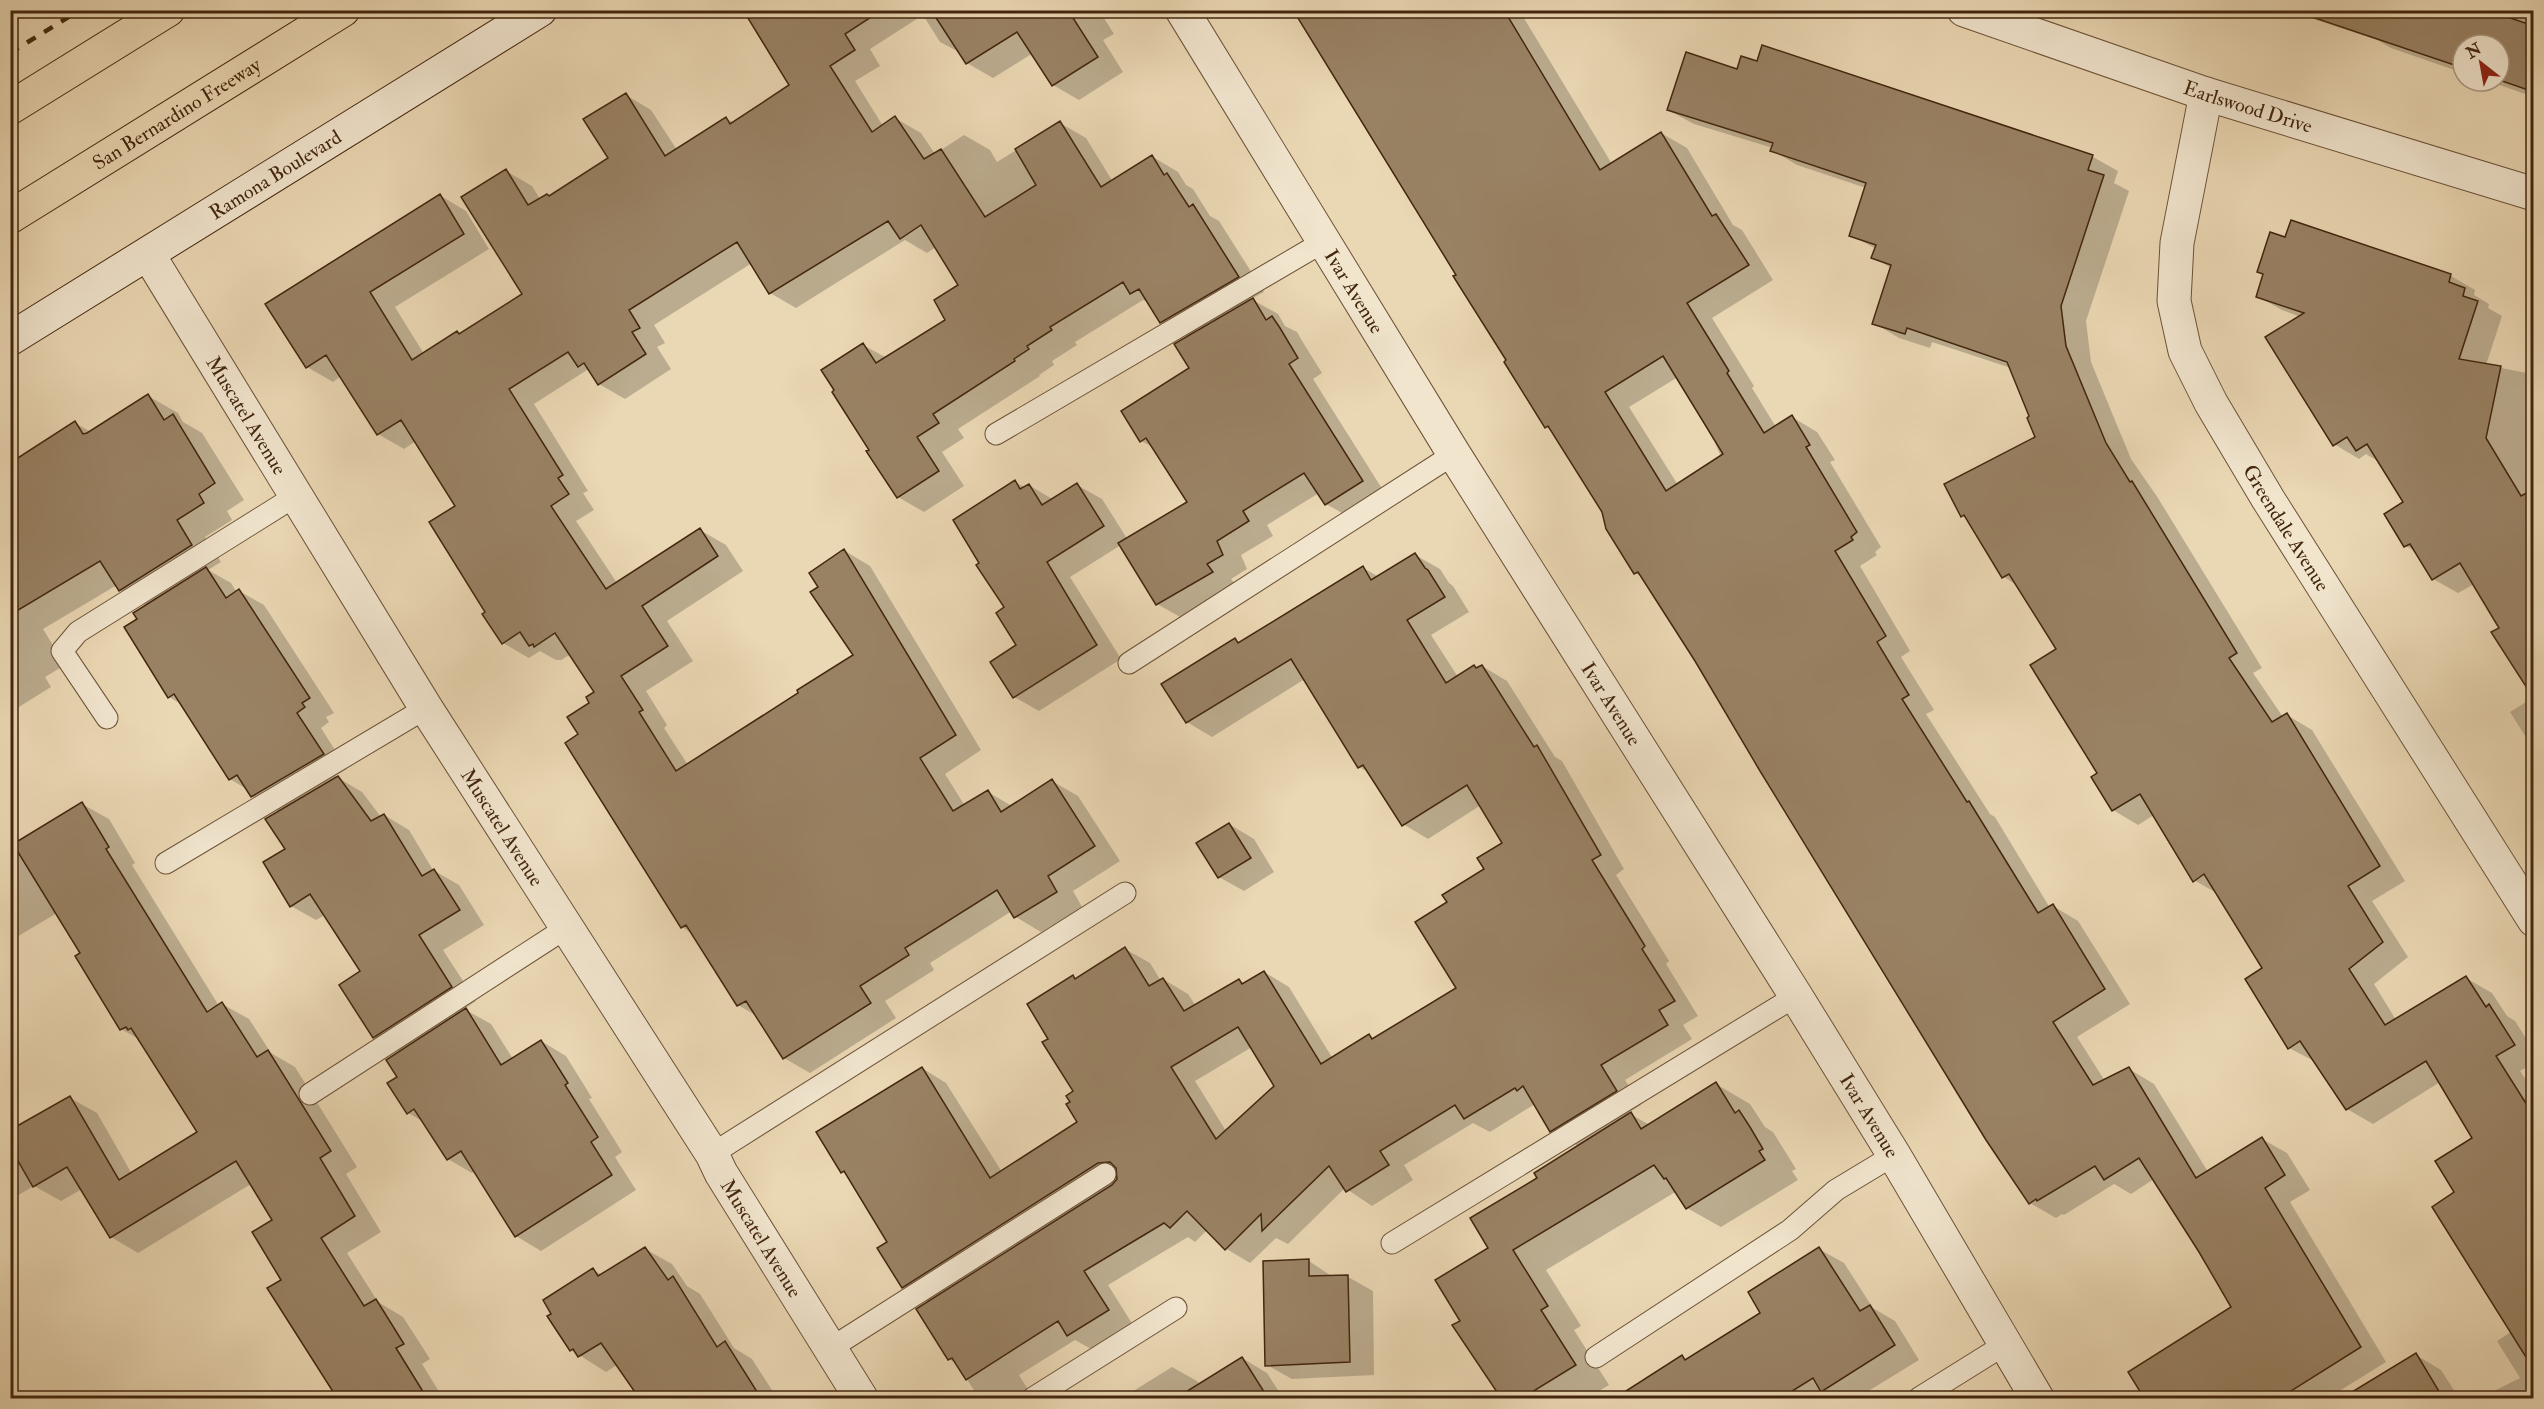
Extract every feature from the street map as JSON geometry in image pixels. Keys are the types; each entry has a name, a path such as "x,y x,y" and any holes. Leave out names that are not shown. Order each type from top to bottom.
{"highway":[{"path":"10,108 168,10"},
{"name":"San Bernardino Freeway","path":"10,217 343,10"}],"street":[{"name":"Ramona Boulevard","path":"10,339 540,10"},
{"name":"Ivar Avenue","path":"1182,10 1454,454 1894,1155 2037,1398"},
{"name":"Earlswood Drive","path":"1964,10 2206,94 2534,194"},
{"name":"Greendale Avenue","path":"2206,94 2177,243 2174,301 2185,351 2211,404 2268,499 2534,921"},
{"name":"Muscatel Avenue","path":"148,254 294,497 426,708 712,1154 721,1173 861,1398"}],"lane":[{"path":"996,434 1323,242"},
{"path":"1129,663 1454,454"},
{"path":"107,718 62,651 78,632 294,497"},
{"path":"166,863 426,708"},
{"path":"712,1154 1125,893"},
{"path":"310,1094 566,928"},
{"path":"1392,1243 1796,996"},
{"path":"1596,1357 1790,1230 1836,1191 1894,1155"},
{"path":"831,1348 1105,1174"},
{"path":"1033,1398 1176,1308"},
{"path":"1919,1398 2004,1345"}],"building":[{"path":"743,10 882,10 845,34 855,50 830,66 872,132 895,116 924,159 941,149 985,217 1036,185 1015,149 1060,121 1101,187 1152,155 1164,175 1167,173 1189,207 1193,204 1239,277 1160,323 1139,289 1130,294 1123,282 1050,327 1052,330 1027,346 1029,349 1014,359 1015,361 933,414 939,423 917,437 939,471 897,498 866,451 869,450 832,392 834,390 821,370 863,343 876,363 945,320 934,300 958,285 921,225 900,239 888,221 769,294 737,242 629,310 640,328 632,332 646,354 598,385 584,363 578,367 568,352 509,389 563,475 558,478 569,494 551,506 606,589 700,528 718,556 642,606 668,646 621,676 643,710 639,712 676,771 853,655 810,592 818,587 809,573 844,549 956,735 920,758 953,811 988,790 1001,812 1052,779 1095,846 1048,876 1057,892 1014,918 997,890 905,948 909,955 860,986 871,1003 783,1059 746,1001 737,1006 686,925 681,928 565,743 578,734 567,717 589,703 586,697 594,692 555,633 534,647 533,644 529,646 520,632 502,644 482,614 485,612 429,522 455,506 401,420 377,435 326,355 306,368 265,304 440,194 464,234 370,292 412,360 457,331 459,334 522,294 461,197 506,169 528,205 547,194 549,196 608,158 583,119 626,93 665,156 726,117 730,124 789,85"},
{"path":"931,10 1068,10 1098,57 1052,86 1017,32 966,64"},
{"path":"1293,10 1504,10 1600,170 1661,132 1712,216 1716,214 1749,265 1687,303 1764,433 1792,415 1810,445 1806,447 1857,532 1851,537 1853,540 1835,551 1886,636 1877,642 1909,695 1902,699 1967,802 1969,801 2038,913 2053,904 2105,989 2053,1022 2093,1085 2129,1067 2196,1178 2262,1137 2285,1175 2265,1188 2361,1347 2280,1398 2144,1398 2128,1372 2231,1307 2199,1252 2139,1158 2104,1180 2095,1166 2029,1204 1986,1140 1695,661 1638,572 1634,574 1606,529 1602,512 1548,426 1545,428 1504,362 1506,360 1453,276 1456,275","holes":["1663,356 1723,454 1666,491 1605,392"]},
{"path":"2313,10 2487,10 2534,26 2534,92 2511,84 2511,33 2451,33 2451,64 2312,17"},
{"path":"1762,45 2093,155 2088,170 2104,175 2061,306 2066,346 2106,443 2130,482 2132,481 2237,653 2229,658 2272,722 2287,713 2380,866 2348,886 2383,942 2349,969 2385,1025 2466,976 2486,1007 2489,1004 2515,1045 2496,1056 2534,1116 2534,1370 2432,1207 2454,1192 2435,1161 2472,1138 2426,1061 2346,1110 2300,1041 2288,1049 2245,979 2262,968 2204,874 2193,882 2140,794 2112,811 2091,777 2097,773 2030,665 2056,649 2009,574 2002,578 1964,515 1961,517 1944,484 2035,437 2007,362 1907,328 1905,334 1872,324 1891,265 1871,258 1876,245 1849,236 1866,183 1770,151 1773,143 1667,110 1686,52 1737,69 1741,56 1757,61"},
{"path":"2291,220 2451,274 2449,282 2465,288 2463,296 2478,301 2459,359 2501,366 2486,438 2521,496 2534,489 2534,699 2491,632 2499,628 2460,563 2432,580 2410,544 2404,547 2384,514 2403,502 2367,444 2356,451 2347,437 2333,446 2265,337 2304,313 2256,297 2263,274 2257,272 2270,232 2285,237"},
{"path":"1253,298 1266,320 1272,316 1280,328 1298,358 1289,364 1363,481 1325,505 1304,473 1243,511 1249,521 1217,541 1223,555 1207,564 1213,572 1156,605 1118,543 1187,502 1146,438 1140,442 1121,411 1189,368 1174,344"},
{"path":"148,394 164,420 173,414 215,483 199,494 204,503 177,520 192,545 119,591 100,561 10,615 10,463 75,421 83,434 87,433"},
{"path":"1015,480 1020,489 1029,484 1042,505 1077,483 1104,526 1047,562 1097,645 1013,698 990,662 1016,645 996,613 1004,607 976,565 979,563 953,520"},
{"path":"1415,553 1428,570 1445,597 1407,620 1446,683 1474,665 1476,668 1482,665 1534,747 1537,745 1601,855 1592,860 1645,946 1642,949 1675,1001 1659,1010 1668,1025 1601,1065 1617,1091 1550,1132 1523,1086 1517,1091 1515,1088 1464,1119 1455,1105 1380,1151 1389,1165 1346,1192 1329,1166 1262,1231 1261,1214 1225,1250 1187,1211 1170,1228 1164,1223 1084,1271 1109,1310 1067,1336 1058,1321 966,1380 952,1358 948,1360 916,1309 1112,1185 1117,1179 1116,1168 1110,1162 1098,1163 902,1288 877,1248 887,1242 844,1171 841,1173 816,1132 922,1067 990,1178 1077,1122 1066,1104 1070,1102 1066,1096 1073,1091 1042,1042 1048,1039 1027,1004 1073,975 1075,979 1125,947 1149,986 1163,978 1184,1011 1239,979 1242,984 1264,971 1321,1064 1369,1034 1372,1039 1456,988 1415,922 1447,902 1442,895 1484,869 1477,858 1502,843 1467,785 1402,826 1363,765 1358,768 1291,659 1186,723 1161,684 1235,638 1238,643 1363,566 1371,580","holes":["1238,1027 1274,1086 1216,1139 1171,1067"]},
{"path":"206,567 226,598 239,589 310,698 302,703 305,707 297,713 324,754 251,797 237,775 229,780 174,694 168,698 124,627 137,619 133,613"},
{"path":"338,776 371,821 384,814 422,876 434,869 460,910 419,935 452,987 373,1038 339,985 360,971 310,894 290,907 263,862 285,849 265,819"},
{"path":"82,802 109,847 106,849 207,1012 222,1002 257,1057 268,1050 331,1151 320,1158 355,1216 321,1238 364,1306 376,1299 404,1344 396,1348 427,1398 337,1398 267,1288 281,1280 252,1232 272,1220 236,1161 110,1238 67,1167 33,1187 10,1147 10,1130 70,1096 119,1180 197,1132 131,1028 128,1030 126,1027 120,1030 75,956 80,953 13,844"},
{"path":"1229,823 1251,858 1218,878 1196,843"},
{"path":"466,1008 501,1065 541,1040 568,1083 565,1085 598,1137 591,1142 612,1175 515,1237 461,1151 447,1160 414,1109 407,1114 387,1083 397,1077 386,1060"},
{"path":"1716,1082 1735,1113 1739,1110 1750,1127 1763,1149 1759,1151 1765,1160 1686,1209 1666,1178 1664,1179 1654,1165 1513,1250 1548,1306 1541,1310 1576,1365 1522,1398 1501,1398 1452,1325 1460,1321 1435,1280 1488,1248 1470,1218 1537,1178 1534,1173 1631,1112 1641,1129"},
{"path":"645,1247 668,1280 673,1276 717,1347 725,1341 761,1398 639,1398 601,1343 578,1357 573,1349 570,1351 547,1316 551,1314 543,1300 593,1268 598,1276"},
{"path":"1819,1247 1860,1311 1870,1305 1895,1345 1821,1392 1813,1378 1781,1398 1615,1398 1682,1355 1685,1360 1760,1313 1748,1292"},
{"path":"1309,1259 1309,1276 1348,1275 1350,1362 1265,1366 1263,1261"},
{"path":"2416,1353 2443,1398 2342,1398"},
{"path":"1242,1357 1268,1398 1176,1398"}],"railway":[{"path":"10,53 80,10"}]}
